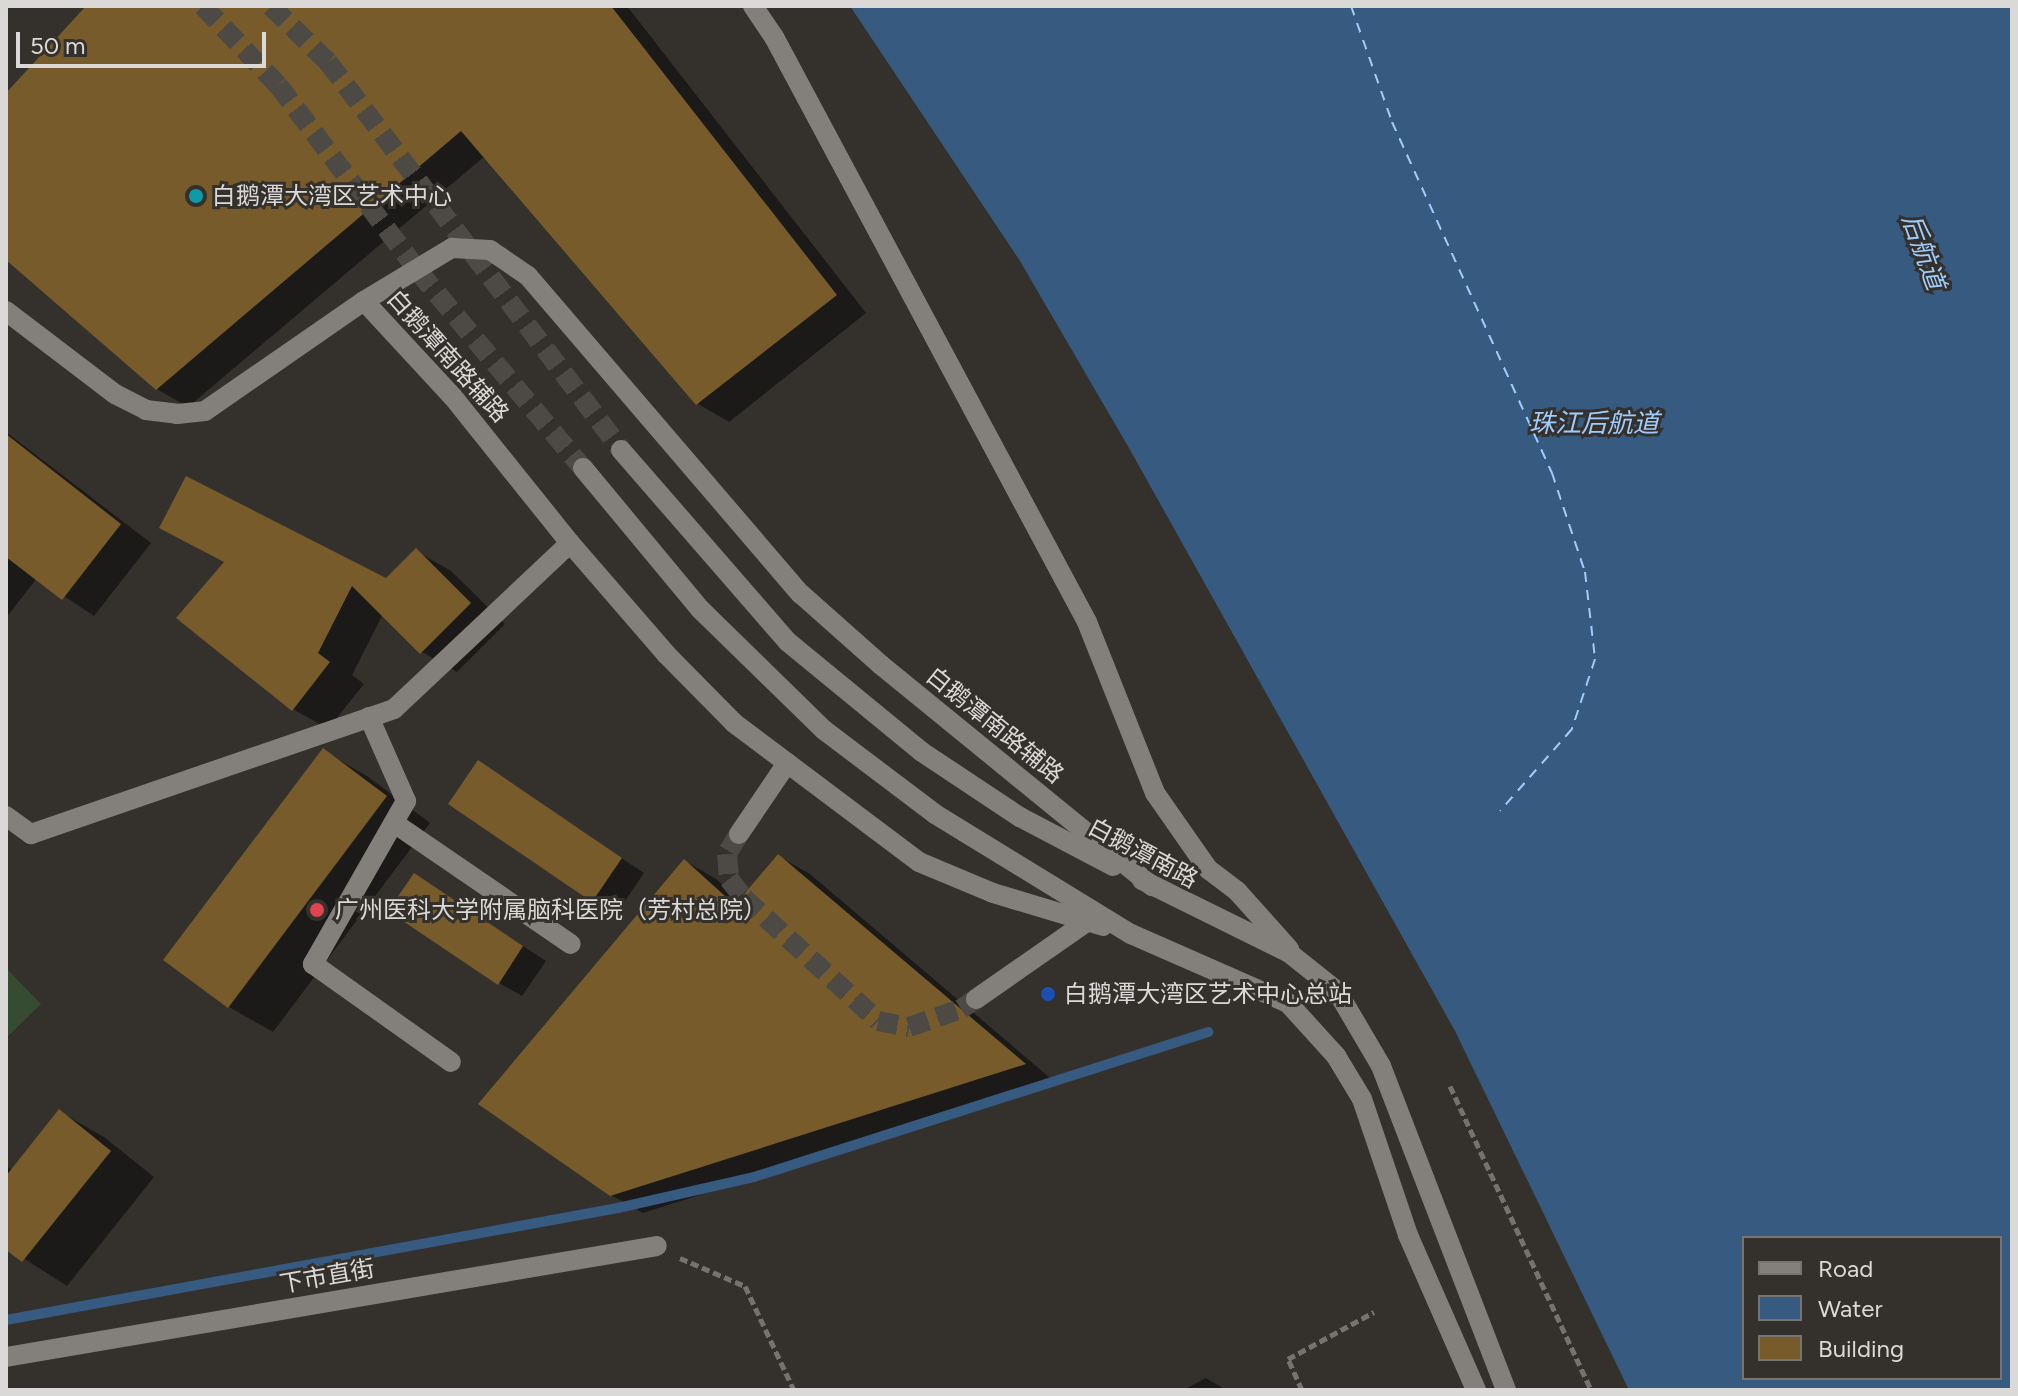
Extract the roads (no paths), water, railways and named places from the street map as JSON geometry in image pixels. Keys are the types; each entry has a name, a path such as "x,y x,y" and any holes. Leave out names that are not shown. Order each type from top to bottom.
{"street":[{"path":"753,6 782,51 1087,622 1155,793 1208,869 1237,891 1300,962"},
{"name":"白鹅潭南路辅路","path":"1131,934 993,893 919,862 734,723 666,654 570,543 453,397 364,301 452,248 490,250 528,276 801,594 881,665 1152,886"},
{"path":"6,311 115,394 146,410 177,414 205,411 364,301"},
{"name":"白鹅潭南路","path":"621,450 788,642 922,752 1020,817 1288,952 1337,991 1381,1066 1506,1390"},
{"path":"583,468 700,609 824,730 935,814 1131,934 1288,1003 1336,1056 1362,1099 1408,1235 1476,1390"},
{"path":"6,816 31,834 394,709 570,543"},
{"path":"369,717 406,801 313,964 451,1062"},
{"path":"739,834 787,763"},
{"path":"394,823 571,944"},
{"path":"976,999 1088,921"},
{"name":"下市直街","path":"6,1357 656,1246"}],"water":[{"name":"珠江后航道","path":"850,6 2012,6 2012,1390 1629,1390 1455,1031 1129,448 1020,261"}],"waterway":[{"path":"6,1320 618,1208 754,1177 1208,1032"}],"tunnel":[{"path":"203,6 278,85 418,271 583,468"},
{"path":"271,6 328,62 621,450"},
{"path":"739,834 727,854 729,879 744,898 878,1021 909,1027 961,1009 976,999"}],"place":[{"name":"白鹅潭大湾区艺术中心","path":"196,196"},
{"name":"广州医科大学附属脑科医院（芳村总院）","path":"317,910"},
{"name":"白鹅潭大湾区艺术中心总站","path":"1048,994"}],"water label":[{"name":"后航道","path":"1923,252"}]}
